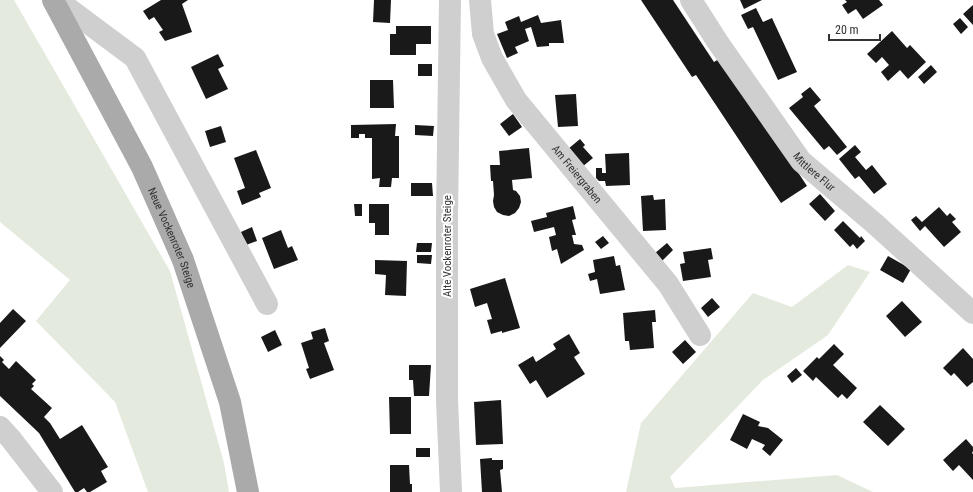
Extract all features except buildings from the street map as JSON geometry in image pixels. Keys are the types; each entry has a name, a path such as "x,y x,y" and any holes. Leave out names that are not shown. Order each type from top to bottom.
{"main road":[{"name":"Neue Vockenroter Steige","path":"53,0 142,167 183,260 230,402 248,492"}],"street":[{"path":"57,0 135,58 266,304"},
{"name":"Alte Vockenroter Steige","path":"450,0 447,217 447,400 452,492"},
{"name":"Am Freiergraben","path":"480,0 483,34 492,58 516,100 668,284 700,335"},
{"name":"Mittlere Flur","path":"691,0 717,42 802,162 874,223 973,313"},
{"path":"0,427 52,492"}],"shaded area":[{"path":"0,0 14,0 170,271 224,463 229,492 148,492 115,402 36,321 70,280 0,222"},
{"path":"848,265 870,272 828,335 763,380 670,477 675,488 837,475 873,492 626,492 641,423 753,293 792,307"}]}
